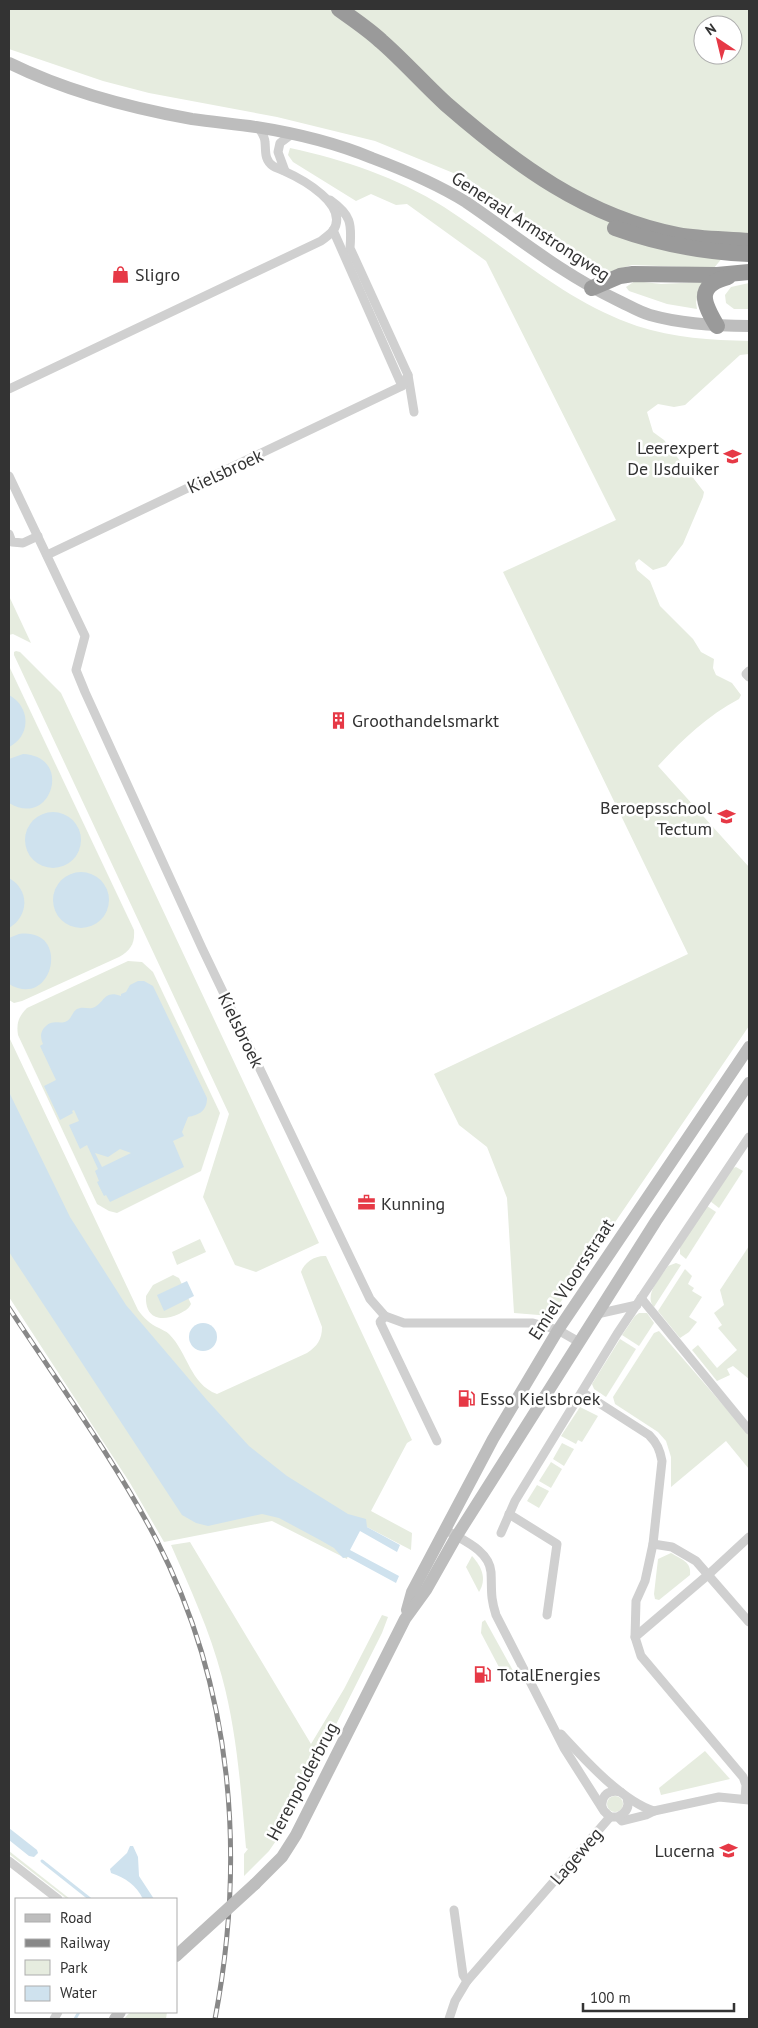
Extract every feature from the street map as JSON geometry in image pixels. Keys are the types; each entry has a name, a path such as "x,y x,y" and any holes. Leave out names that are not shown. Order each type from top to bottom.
{"highway":[{"path":"339,9 380,40 446,104 520,164 547,183 605,213 645,226 678,234 749,241"},
{"path":"446,104 468,131 515,171 541,190 599,222 640,237 683,247 749,254"},
{"path":"592,288 620,276 633,274 717,275 749,272"},
{"path":"717,326 704,304 704,296 708,288 724,278 749,272"}],"street":[{"name":"Generaal Armstrongweg","path":"9,63 60,85 145,109 259,128 269,136 292,134 370,157 444,189 592,288 649,315 717,326 749,326"},
{"path":"285,171 278,152 280,143 292,134"},
{"path":"280,143 269,136 264,149 266,157 272,166 285,171 345,210 351,229 350,248 408,376 414,412"},
{"path":"322,194 336,212 333,230 402,386"},
{"path":"9,389 321,241 333,230 351,229"},
{"path":"402,386 408,376"},
{"name":"Kielsbroek","path":"47,555 402,386"},
{"name":"Kielsbroek","path":"9,476 85,636 76,670 85,692 202,948 362,1283 370,1299 384,1316"},
{"path":"9,534 12,542 24,544 38,536"},
{"path":"749,671 746,674 749,677"},
{"name":"Emiel Vloorsstraat","path":"451,1533 493,1439 558,1330 749,1048"},
{"path":"602,1807 602,1801 607,1793 613,1791 624,1795 628,1804 626,1811 614,1817 606,1814 576,1767 496,1615 491,1599 491,1570 488,1563 479,1550 451,1533 749,1082"},
{"path":"501,1533 509,1514 582,1392 639,1301 749,1137"},
{"path":"597,1314 639,1301"},
{"path":"639,1301 749,1430"},
{"path":"437,1441 380,1322 384,1316 404,1323 533,1324 558,1330 578,1342"},
{"path":"582,1392 649,1435 656,1441 660,1450 662,1461 653,1544 648,1560 645,1581 636,1601 634,1637 641,1656 743,1777 746,1785 747,1800"},
{"path":"509,1514 557,1544 547,1615"},
{"name":"Herenpolderbrug","path":"178,1954 282,1857 296,1834 405,1619 426,1590 451,1533"},
{"path":"634,1637 709,1574 749,1537"},
{"path":"653,1544 672,1547 685,1553 709,1574 749,1622"},
{"path":"554,1726 586,1762 624,1795 640,1807 654,1810"},
{"name":"Lageweg","path":"449,2019 455,2001 468,1981 614,1817 622,1821 646,1815 654,1810 719,1797 747,1800"},
{"path":"9,1861 57,1898"},
{"path":"454,1910 463,1975 468,1981"}],"green space":[{"path":"9,9 749,9 749,234 741,235 714,268 632,265 605,273 573,257 503,203 468,179 375,141 277,117 149,93 103,81 9,49"},
{"path":"290,148 331,158 370,171 426,196 468,223 537,273 585,303 610,315 637,326 679,336 749,341 749,354 740,355 685,405 674,407 658,404 647,412 653,432 664,440 704,492 683,544 666,566 653,570 639,559 635,563 637,570 650,581 660,606 693,639 701,652 714,659 713,668 716,675 732,683 741,695 739,699 716,713 696,729 658,766 749,867 749,1026 551,1316 514,1313 507,1198 487,1147 459,1125 434,1074 688,954 503,572 616,520 486,261 407,204 396,205 371,194 356,201 293,162 288,155"},
{"path":"635,281 661,284 702,282 696,302 697,309 667,304 629,291 626,287"},
{"path":"749,283 749,309 734,309 726,303 725,295 731,287"},
{"path":"9,596 31,643 13,634 9,635"},
{"path":"16,651 20,652 61,693 319,1243 256,1272 235,1265 203,1197 229,1114 14,655"},
{"path":"9,666 134,930 131,946 127,952 119,957 14,1003 9,1000"},
{"path":"128,961 142,962 153,972 220,1113 201,1171 117,1213 97,1204 18,1035 17,1027 20,1017 27,1008"},
{"path":"9,1037 138,1310 150,1323 169,1334 181,1350 195,1376 208,1389 217,1394 307,1353 316,1345 321,1336 322,1327 301,1272 311,1260 326,1256 412,1440 407,1443 371,1511 412,1533 411,1550 367,1527 202,1427 9,1134"},
{"path":"736,1167 743,1171 719,1208 710,1201 733,1168"},
{"path":"707,1206 716,1212 686,1259 680,1254 680,1247"},
{"path":"9,1234 269,1508 349,1550 347,1559 272,1521 164,1542 130,1483 9,1297"},
{"path":"200,1239 206,1252 177,1265 172,1252"},
{"path":"749,1246 749,1379 733,1366 727,1369 730,1375 717,1381 692,1350 698,1345 717,1368 737,1350 718,1328 722,1325 714,1313 724,1305 720,1290"},
{"path":"676,1263 681,1265 654,1307 651,1297 654,1286 668,1266"},
{"path":"685,1269 692,1276 688,1284 694,1288 692,1291 702,1297 689,1317 697,1322 689,1332 680,1338 658,1311"},
{"path":"173,1275 179,1278 191,1304 189,1308 179,1314 166,1318 155,1317 148,1310 146,1296 153,1285"},
{"path":"639,1313 647,1313 654,1323 639,1346 622,1335"},
{"path":"659,1331 749,1435 749,1469 726,1441 671,1487 671,1457 666,1441 658,1432 615,1404 613,1397 654,1333"},
{"path":"620,1339 636,1349 606,1397 594,1389 592,1384"},
{"path":"580,1407 598,1416 582,1442 578,1440 576,1444 561,1436"},
{"path":"562,1443 574,1449 564,1466 553,1459"},
{"path":"551,1462 562,1469 551,1488 539,1481"},
{"path":"537,1485 549,1491 539,1508 527,1501"},
{"path":"190,1542 311,1744 344,1689 382,1615 388,1617 382,1633 282,1832 269,1851 244,1876 244,1854 248,1849 246,1848 235,1740 227,1698 206,1626 171,1545"},
{"path":"671,1553 688,1564 690,1575 659,1600 655,1599 658,1559"},
{"path":"472,1556 478,1564 483,1578 479,1592 466,1567"},
{"path":"485,1620 516,1676 512,1677 501,1671 481,1633 482,1622"},
{"path":"705,1751 730,1779 661,1795 659,1788"},
{"path":"615,1796 623,1804 615,1812 607,1804"},
{"path":"9,1851 69,1898 66,1898 9,1854"},
{"path":"129,2013 167,2013 166,2019 124,2019"}],"water":[{"path":"9,695 21,707 26,721 21,736 9,747"},
{"path":"23,754 39,758 48,766 52,777 51,789 45,799 36,807 24,808 9,803 9,759"},
{"path":"53,812 68,817 76,825 81,840 76,855 68,863 53,868 38,863 30,855 25,840 30,825 38,817"},
{"path":"81,872 92,874 101,880 107,889 109,900 107,911 101,920 92,926 81,928 70,926 61,920 55,911 53,900 55,889 61,880 70,874"},
{"path":"9,878 21,889 24,903 20,917 9,928"},
{"path":"19,934 36,935 46,943 51,954 50,966 45,978 37,987 24,989 9,984 9,938"},
{"path":"138,981 144,981 153,986 207,1098 207,1102 202,1112 188,1117 182,1132 184,1136 173,1141 184,1167 110,1202 106,1195 104,1196 97,1182 99,1181 95,1171 98,1169 87,1145 80,1149 69,1125 79,1121 74,1110 72,1111 73,1113 60,1120 44,1086 56,1080 40,1046 43,1044 42,1032 49,1024 67,1021 77,1009 92,1008 111,994 121,996 130,985","holes":["120,1149 131,1153 102,1167 95,1153 108,1157"]},
{"path":"9,1092 70,1217 126,1305 206,1399 249,1446 287,1476 348,1514 366,1519 367,1527 400,1545 397,1552 360,1531 350,1550 399,1576 396,1583 348,1557 343,1558 334,1548 279,1518 262,1514 208,1526 196,1523 182,1515 9,1252"},
{"path":"187,1281 194,1296 164,1311 157,1295"},
{"path":"203,1323 213,1327 217,1337 213,1347 203,1351 193,1347 189,1337 193,1327"},
{"path":"9,1828 37,1850 38,1853 34,1857 29,1856 9,1840"},
{"path":"130,1846 133,1846 138,1857 139,1876 153,1898 142,1898 130,1883 111,1873 110,1869 127,1853"}],"waterway":[{"path":"42,1861 89,1898"},
{"path":"75,2019 78,2013"}],"railway":[{"path":"9,1308 86,1422 140,1509 182,1596 202,1654 217,1713 226,1774 230,1835 230,1896 225,1958 215,2019"}],"place":[{"name":"Sligro","path":"121,274"},
{"name":"Leerexpert De IJsduiker","path":"733,457"},
{"name":"Groothandelsmarkt","path":"338,720"},
{"name":"Beroepsschool Tectum","path":"726,817"},
{"name":"Kunning","path":"367,1203"},
{"name":"Esso Kielsbroek","path":"466,1398"},
{"name":"TotalEnergies","path":"483,1674"},
{"name":"Lucerna","path":"729,1850"}]}
